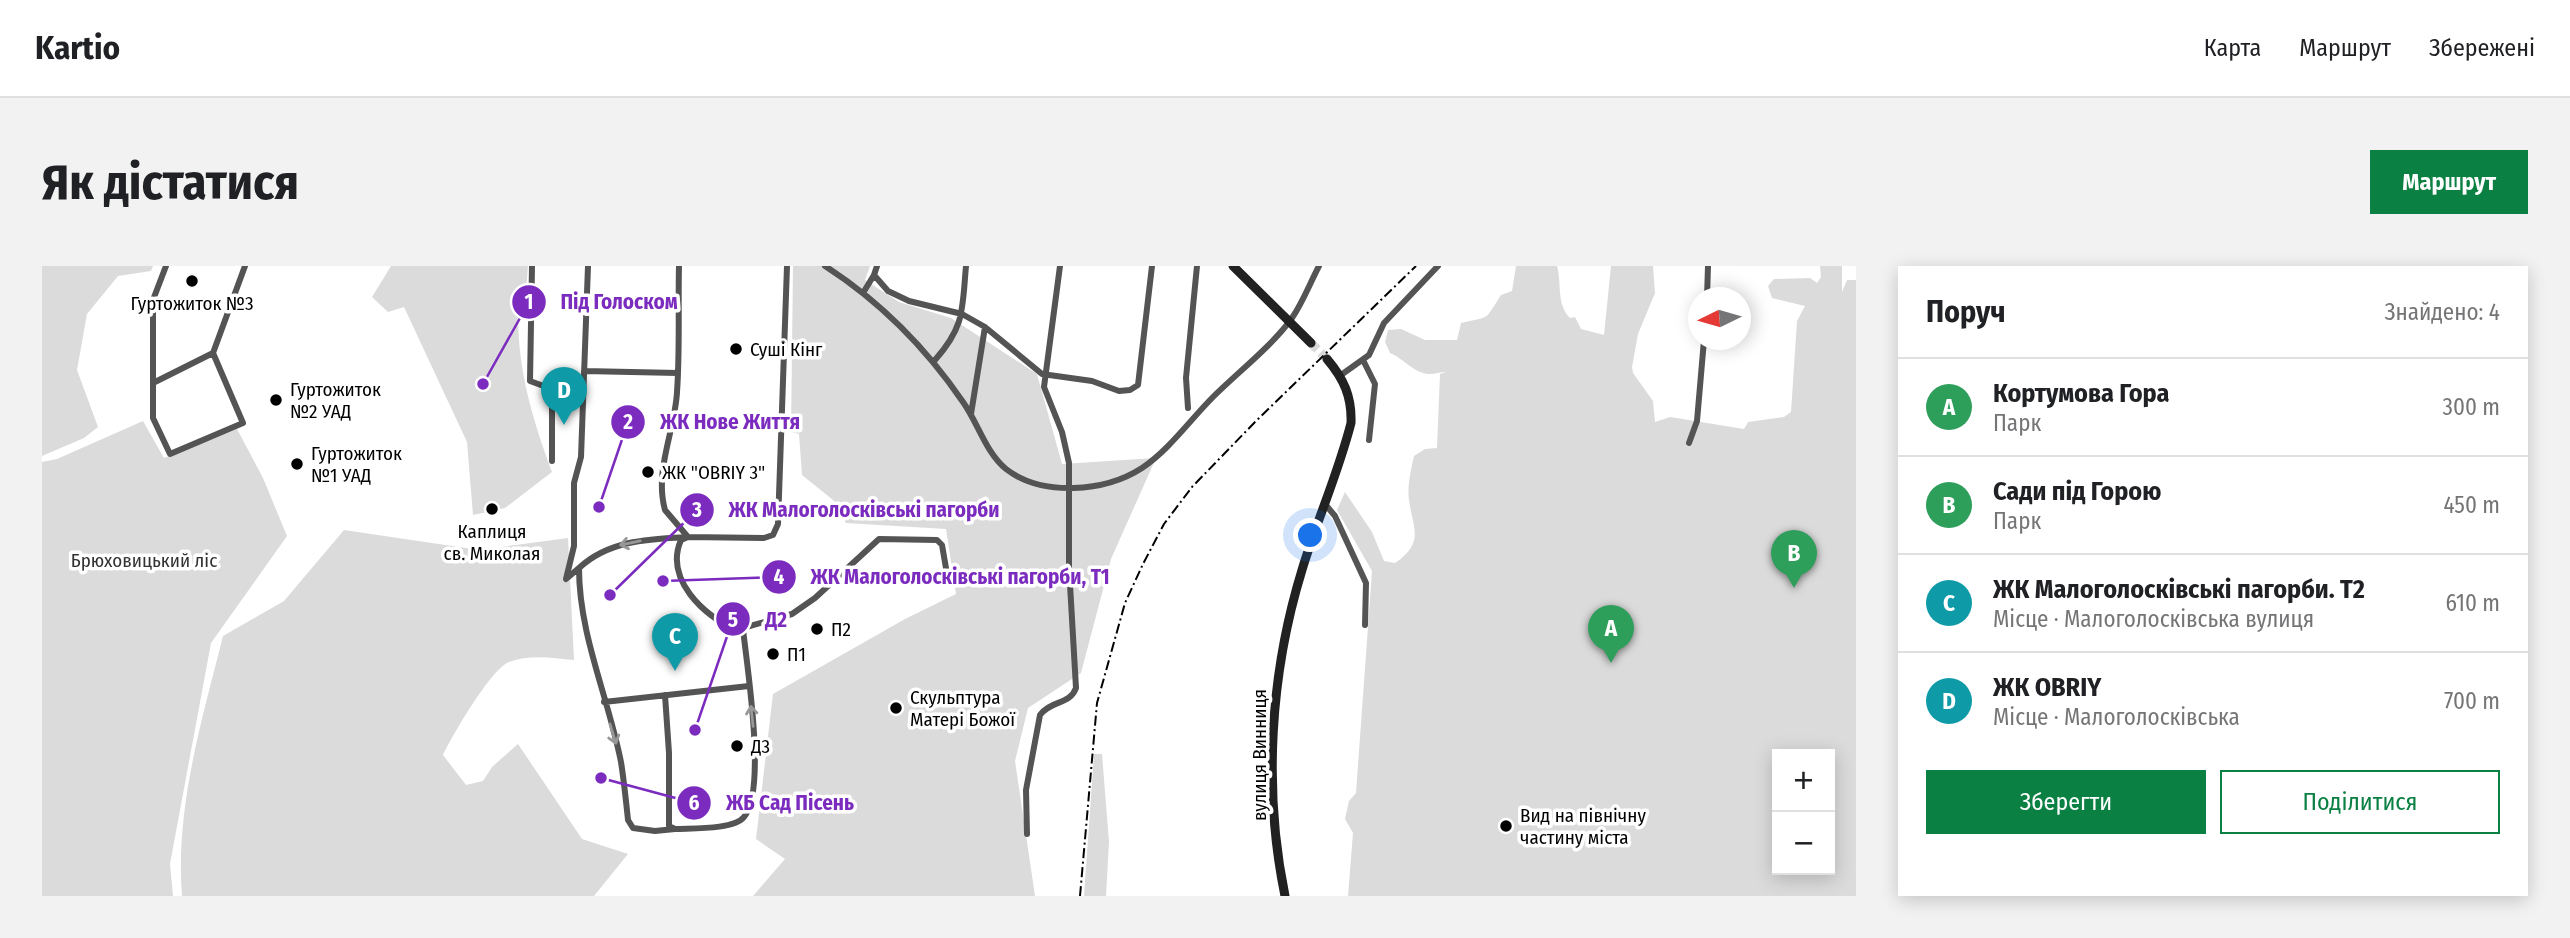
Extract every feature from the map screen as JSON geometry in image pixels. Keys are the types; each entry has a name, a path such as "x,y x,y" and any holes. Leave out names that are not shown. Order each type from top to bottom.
{"main road":[{"path":"1233,266 1311,343"},
{"path":"1327,359 1341,375"},
{"name":"вулиця Винниця","path":"1285,896 1276,831 1274,705 1286,626 1351,423 1350,398 1341,375"}],"street":[{"path":"166,266 153,300 153,418 170,454 243,423 214,353 245,266"},
{"path":"532,266 530,381 549,388 552,401 552,461"},
{"path":"588,266 581,457 574,482 574,546 565,574 566,579 592,555 628,542 688,537 768,538 776,531 787,266"},
{"path":"678,266 678,373 674,425 666,448 663,501 667,513 688,537"},
{"path":"825,266 863,293 904,328 935,360 971,414 989,450 1005,468 1035,484 1068,486 1099,485 1142,468 1289,322 1319,266"},
{"path":"863,293 877,266"},
{"path":"935,360 954,338 962,314 965,266"},
{"path":"1027,834 1026,790 1040,715 1047,706 1069,699 1076,688 1069,568 1068,454 1045,393 1045,375 1060,266"},
{"path":"874,275 888,291 909,301 962,314 985,327 1045,375 1092,381 1119,391 1133,389 1138,385 1152,266"},
{"path":"1188,408 1186,377 1197,266"},
{"path":"1341,375 1363,360 1384,323 1438,266"},
{"path":"1707,287 1708,266"},
{"path":"971,414 985,327"},
{"path":"1689,443 1697,421 1703,350"},
{"path":"155,382 214,353"},
{"path":"1363,360 1375,384 1369,440"},
{"path":"584,371 678,373"},
{"path":"1325,504 1335,516 1366,583 1365,625"},
{"path":"688,537 681,540 678,552 684,584 710,617 736,630 792,614 815,598 879,539 937,540 942,545 947,574"},
{"path":"579,568 583,615 621,760 628,820 633,828 645,831 717,827 737,822 745,816 756,754 744,629"},
{"path":"604,702 749,686"},
{"path":"665,695 670,753 667,821 675,829"}],"green space":[{"path":"42,266 153,266 151,271 118,276 87,314 77,370 98,427 84,438 42,456"},
{"path":"391,266 528,266 526,291 519,292 521,362 537,428 552,472 505,508 473,515 467,442 404,307 388,312 372,297"},
{"path":"793,266 870,266 865,280 899,302 951,318 1037,374 1062,464 1156,458 1111,559 1081,673 1028,708 1015,761 1035,896 753,896 785,859 756,839 773,694 905,619 956,594 946,529 846,523 833,500 802,475 799,434 791,432"},
{"path":"1516,266 1557,266 1561,300 1570,318 1575,317 1581,329 1604,335 1611,266 1653,266 1655,293 1638,334 1632,367 1633,373 1653,401 1655,422 1670,417 1744,429 1748,422 1784,417 1791,412 1797,321 1805,306 1772,298 1768,286 1774,279 1810,278 1817,283 1821,277 1820,266 1842,266 1842,292 1847,280 1856,280 1856,896 1348,896 1353,833 1345,819 1349,801 1356,793 1372,571 1337,510 1345,492 1372,532 1384,561 1395,563 1410,548 1415,534 1409,495 1414,456 1425,449 1437,448 1440,374 1446,372 1424,373 1390,353 1385,342 1388,330 1401,329 1425,340 1457,340 1461,323 1486,316 1501,295 1512,291"},
{"name":"Брюховицький ліс","path":"143,421 164,458 237,429 263,478 287,536 211,643 170,864 173,896 42,896 42,462 57,459"},
{"path":"344,530 479,550 568,538 574,660 525,658 501,667 473,704 443,755 466,785 483,781 492,767 518,744 582,839 628,854 594,896 182,896 182,830 186,797 223,636 284,601"},
{"path":"1094,754 1102,754 1109,842 1106,896 1084,896"}],"tunnel":[{"path":"1311,343 1327,359"}],"railway":[{"path":"1080,896 1097,703 1125,603 1164,524 1192,487 1256,421 1416,266"}],"place":[{"name":"Гуртожиток №3","path":"192,281"},
{"name":"Суші Кінг","path":"736,349"},
{"name":"Під Голоском","path":"483,384"},
{"name":"Гуртожиток №2 УАД","path":"276,400"},
{"name":"ЖК OBRIY","path":"564,425"},
{"name":"Гуртожиток №1 УАД","path":"297,464"},
{"name":"ЖК \"OBRIY 3\"","path":"648,472"},
{"name":"ЖК Нове Життя","path":"599,507"},
{"name":"Каплиця св. Миколая","path":"492,509"},
{"name":"ЖК Малоголосківські пагорби, Т1","path":"663,581"},
{"name":"Сади під Горою","path":"1794,588"},
{"name":"ЖК Малоголосківські пагорби","path":"610,595"},
{"name":"П2","path":"817,629"},
{"name":"П1","path":"773,654"},
{"name":"Кортумова Гора","path":"1611,663"},
{"name":"ЖК Малоголосківські пагорби. Т2","path":"675,671"},
{"name":"Скульптура Матері Божої","path":"896,708"},
{"name":"Д2","path":"695,730"},
{"name":"Д3","path":"737,746"},
{"name":"ЖБ Сад Пісень","path":"601,778"},
{"name":"Вид на північну частину міста","path":"1506,826"}]}
